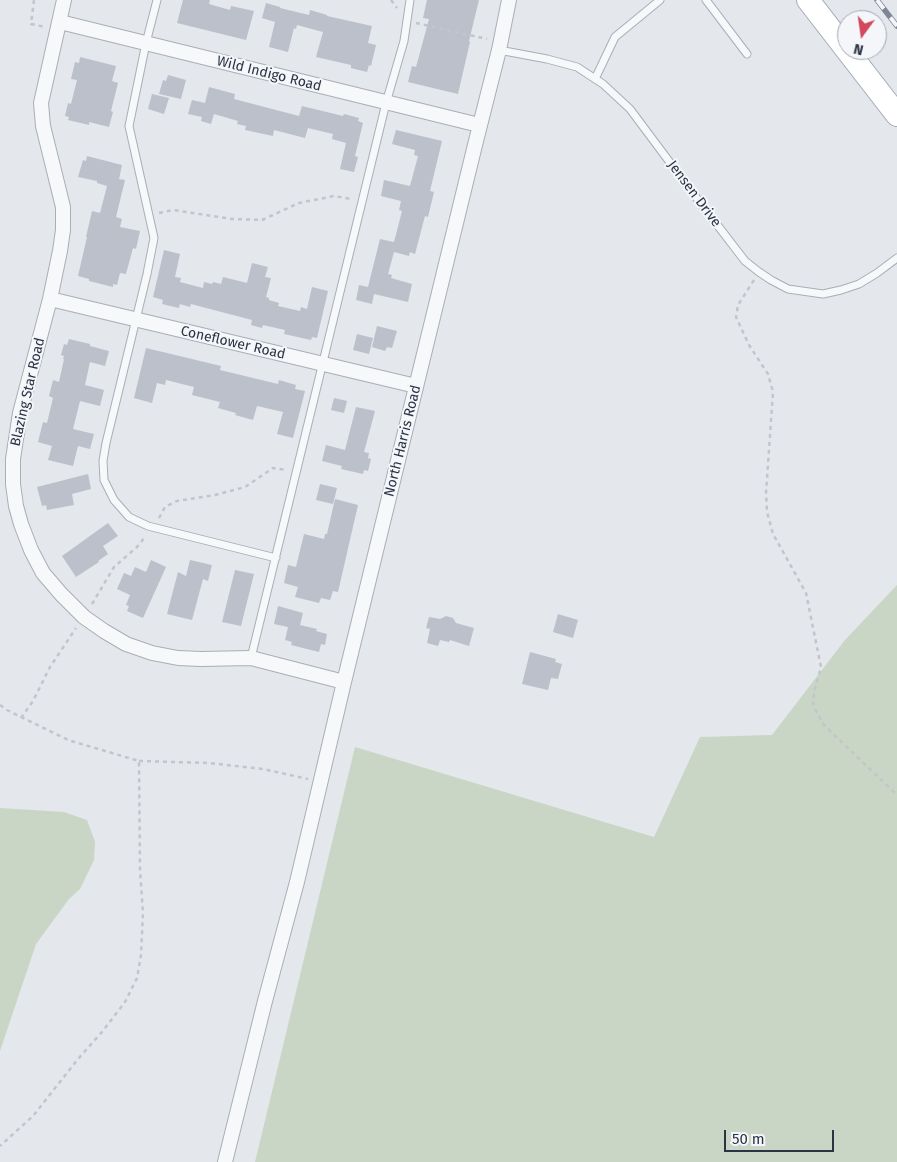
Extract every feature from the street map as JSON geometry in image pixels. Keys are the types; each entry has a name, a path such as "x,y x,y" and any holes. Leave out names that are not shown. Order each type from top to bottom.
{"main road":[{"path":"808,0 897,115"}],"street":[{"name":"Blazing Star Road","path":"64,0 41,103 43,126 63,207 63,230 50,299 20,413 13,458 13,484 21,524 31,550 43,573 84,617 126,644 152,653 178,658 251,658 344,682"},
{"name":"North Harris Road","path":"225,1162 297,882 479,125 500,46 509,0"},
{"name":"Wild Indigo Road","path":"58,26 146,43 479,125"},
{"name":"Coneflower Road","path":"50,299 416,386"}],"lane":[{"path":"157,0 129,126 154,238 106,443 103,461 104,480 114,500 129,517 153,527 276,558"},
{"path":"251,658 386,103 404,41 410,0"},
{"path":"596,79 615,37 660,0"},
{"path":"706,0 747,54"},
{"name":"Jensen Drive","path":"500,46 577,67 604,84 630,109 745,261 771,280 788,289 823,294 859,284 897,258"}],"path":[{"path":"34,0 32,24 58,26"},
{"path":"391,0 407,21 500,46"},
{"path":"149,214 174,210 232,219 262,220 299,203 334,196 362,201"},
{"path":"759,272 738,304 736,317 748,345 768,374 773,392 766,493 767,512 773,534 806,593 821,667 814,692 813,706 824,725 897,795"},
{"path":"21,718 33,701 50,667 84,617 114,567 136,547 153,527 165,507 177,501 215,495 245,487 273,468 297,471"},
{"path":"0,704 6,710 21,718 68,740 139,761 210,762 263,769 321,782"},
{"path":"0,1146 33,1116 102,1032 126,1002 136,978 141,955 143,913 140,870 139,761"}],"green space":[{"path":"897,585 897,1162 255,1162 355,747 654,837 700,737 772,735 845,640"},
{"path":"0,808 64,812 87,820 95,842 94,860 80,889 69,899 36,944 0,1051"}],"building":[{"path":"183,0 210,0 209,4 230,10 231,6 254,11 246,40 177,23"},
{"path":"427,0 479,0 458,94 408,82 412,66 416,67 429,19 423,18"},
{"path":"266,3 309,15 310,10 327,16 372,26 368,43 376,45 371,66 369,65 367,72 351,68 351,65 316,57 323,32 297,25 296,29 294,28 288,52 269,47 275,22 262,18"},
{"path":"80,57 116,66 112,81 118,83 109,127 89,122 89,125 68,120 69,117 65,116 68,103 71,104 77,80 71,79 75,62 79,63"},
{"path":"168,75 186,80 181,99 159,94 163,80 166,81"},
{"path":"209,87 235,94 234,99 299,116 302,106 359,118 358,121 363,123 355,156 358,157 354,172 340,169 346,143 332,139 333,134 308,128 305,138 274,130 273,136 245,130 246,126 237,124 238,121 214,114 211,124 201,121 202,117 188,114 192,100 205,103"},
{"path":"152,94 169,98 164,114 148,109"},
{"path":"396,130 442,141 430,191 434,192 428,217 425,216 415,254 410,252 409,256 394,252 388,274 392,275 391,278 412,284 408,302 374,294 372,304 356,300 359,285 368,287 380,239 394,242 402,211 399,210 401,201 381,196 384,180 410,186 418,156 414,155 415,150 392,144"},
{"path":"87,156 122,165 119,179 125,180 116,217 122,219 120,227 140,231 136,249 133,248 126,274 120,273 117,285 113,284 113,287 78,276 92,211 100,213 107,186 97,183 97,181 78,177 83,160 86,161"},
{"path":"164,250 180,254 175,277 181,278 180,282 203,288 204,282 221,284 223,277 247,283 252,263 268,267 265,277 271,278 266,297 279,303 278,306 300,311 301,307 307,309 312,287 328,291 317,338 312,337 311,340 284,334 285,330 263,325 262,328 251,325 252,320 191,304 190,307 180,304 179,308 162,304 163,300 153,297"},
{"path":"377,326 397,331 392,348 387,347 385,351 372,347"},
{"path":"357,334 373,338 369,354 353,350"},
{"path":"69,339 109,351 105,366 90,362 85,385 104,390 100,406 80,401 73,429 94,434 90,449 78,446 73,466 48,460 52,446 38,442 43,422 47,423 53,398 49,396 53,380 59,382 64,359 64,356 61,355 64,344 67,345"},
{"path":"146,348 221,366 220,370 278,384 279,380 296,385 295,389 305,391 293,438 277,434 283,412 257,406 253,420 235,415 236,413 218,408 220,402 192,395 194,387 166,380 165,385 157,383 152,403 134,398"},
{"path":"334,398 347,401 344,413 331,410"},
{"path":"356,407 375,411 364,452 369,453 368,458 371,459 368,471 364,470 363,474 341,469 342,466 322,461 326,445 345,450"},
{"path":"88,474 91,489 72,494 74,505 47,510 46,505 42,506 37,487"},
{"path":"320,484 337,488 333,504 316,500"},
{"path":"335,499 358,505 338,592 333,591 330,600 321,598 319,603 295,597 298,587 284,583 288,565 296,567 304,534 324,539 325,534 327,534"},
{"path":"108,523 118,536 103,546 108,554 76,577 62,556"},
{"path":"151,560 166,567 143,618 127,611 129,606 126,605 130,595 117,589 124,573 131,576 135,567 146,572"},
{"path":"190,560 212,565 208,581 203,579 192,620 167,614 178,572 186,576"},
{"path":"235,570 254,574 241,626 222,622"},
{"path":"278,606 303,613 300,625 317,629 316,631 327,634 325,645 321,644 319,652 291,645 292,642 285,640 288,627 274,624"},
{"path":"558,614 578,620 573,638 553,632"},
{"path":"446,616 453,618 456,623 474,628 469,646 450,640 449,642 440,640 438,646 427,643 430,629 426,628 429,617 440,619"},
{"path":"530,652 556,659 555,662 562,664 558,679 551,678 548,690 522,684"}],"railway":[{"path":"877,0 897,26"}]}
